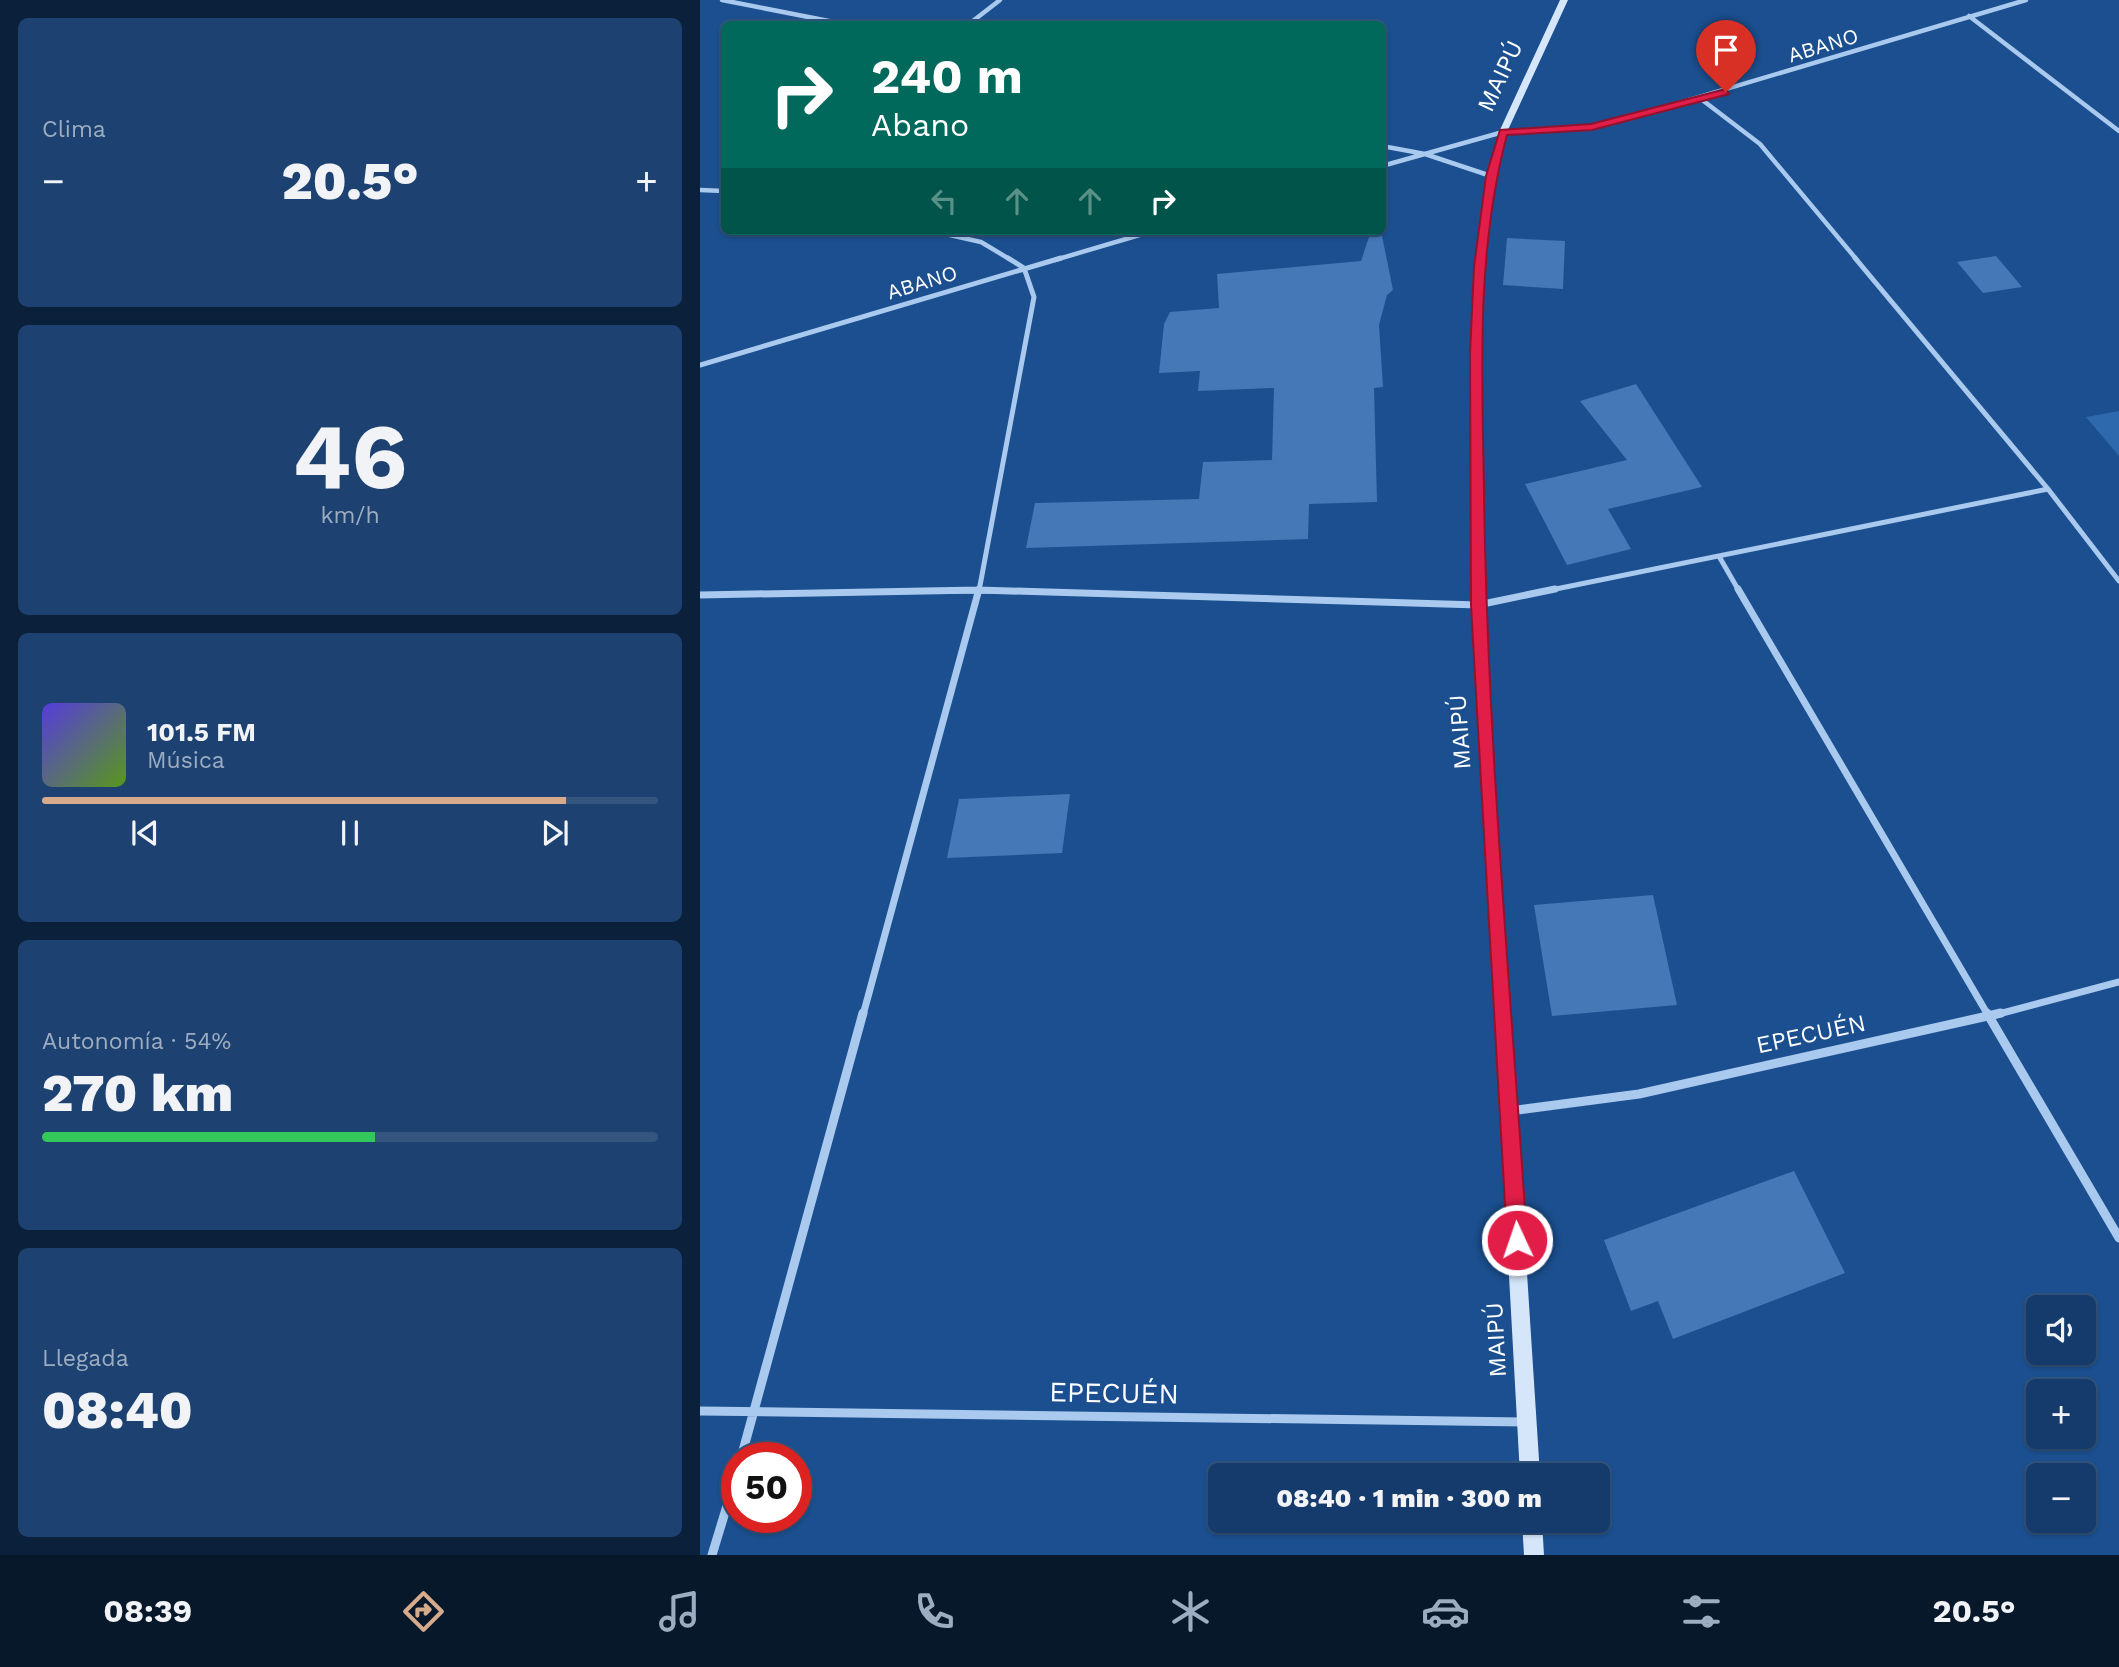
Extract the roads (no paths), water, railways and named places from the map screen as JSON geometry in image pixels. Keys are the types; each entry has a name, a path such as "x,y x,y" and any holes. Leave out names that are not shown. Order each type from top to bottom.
{"main road":[{"name":"MAIPÚ","path":"1529,1463 1478,605 1476,354 1479,267 1491,176 1503,132 1563,0"},
{"path":"1533,1533 1534,1555"}],"street":[{"path":"722,0 829,21"},
{"path":"973,21 1000,0"},
{"name":"ABANO","path":"1386,165 1503,132 1592,127 1701,99 2026,0"},
{"path":"1969,16 2119,131"},
{"path":"1701,99 1760,144 2048,489 2119,581"},
{"path":"1386,147 1425,154 1491,176"},
{"path":"700,190 721,191"},
{"path":"746,1442 979,590 1034,297 1024,268 981,242 950,235"},
{"name":"ABANO","path":"700,365 1139,235"},
{"path":"700,595 979,590 1478,605 1720,558 2048,489"},
{"path":"1720,558 2119,1238"},
{"name":"EPECUÉN","path":"1510,1111 1639,1094 1989,1016 2119,982"},
{"name":"EPECUÉN","path":"700,1411 1527,1422"},
{"path":"712,1555 721,1525"}]}
